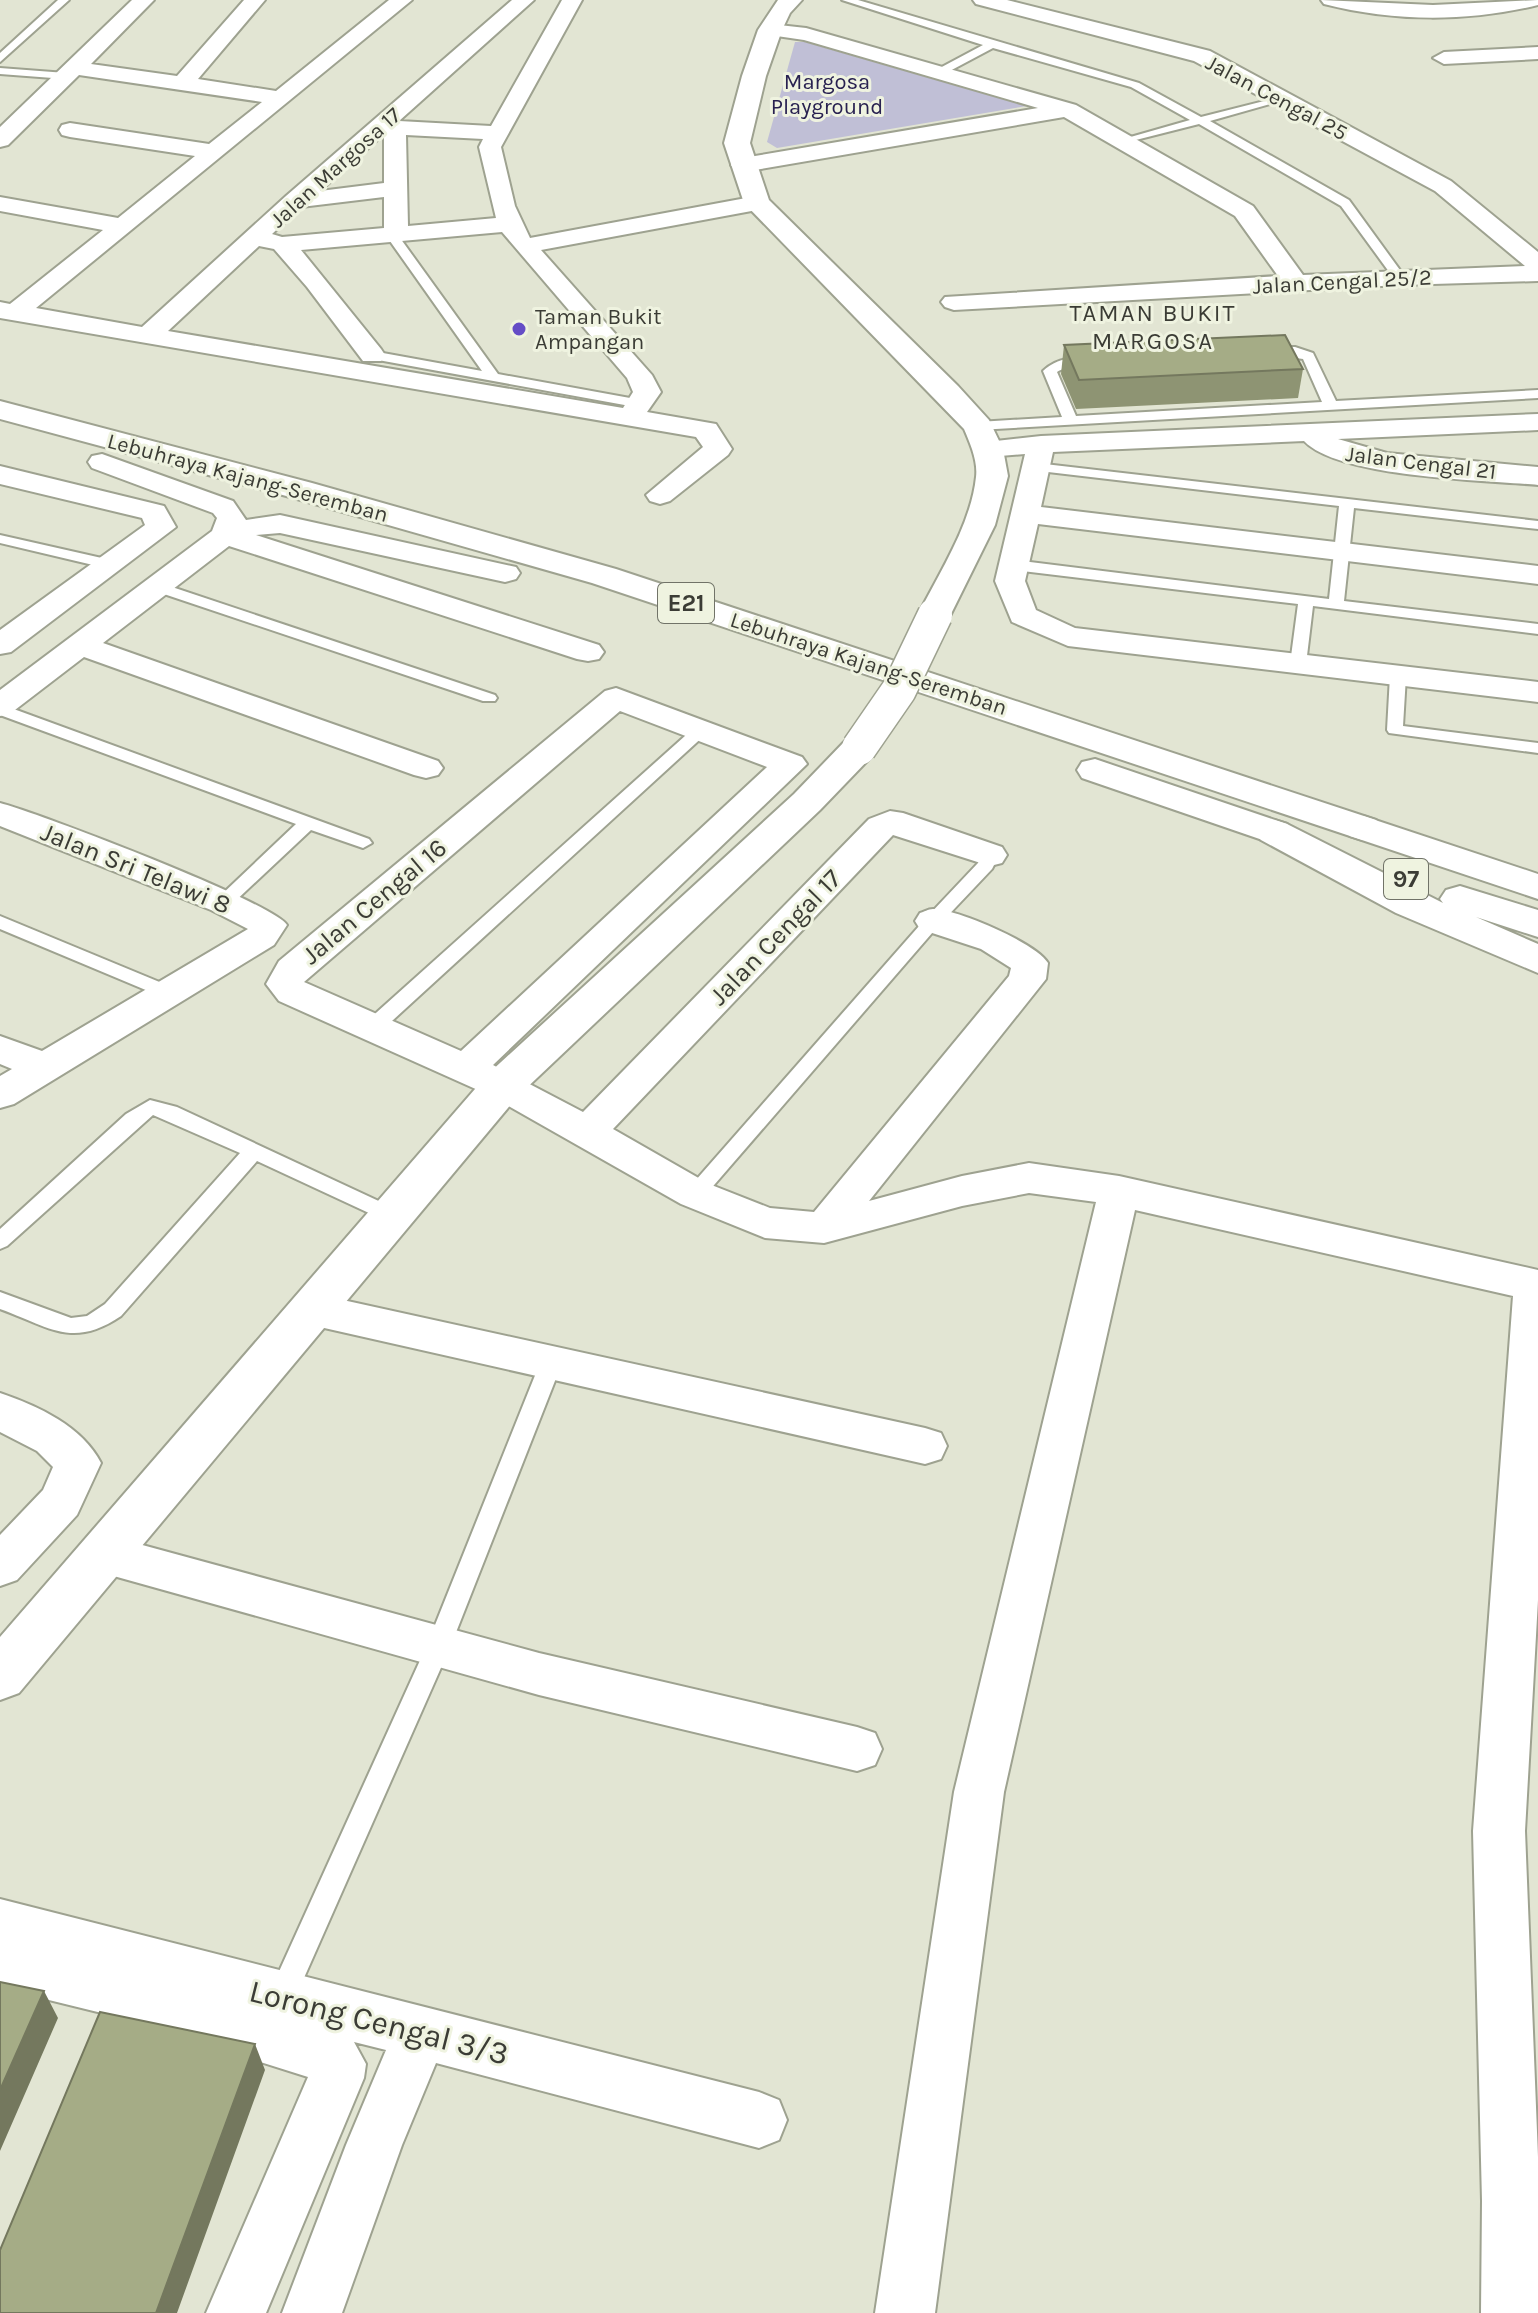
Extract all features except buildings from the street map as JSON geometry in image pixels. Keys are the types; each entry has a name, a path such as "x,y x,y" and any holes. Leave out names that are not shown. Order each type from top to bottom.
{"main road":[{"path":"0,1676 391,1215 484,1077 807,802 859,748 899,690 979,525 992,476 983,438 757,203 743,165 737,143 754,76 770,30 780,10 791,0"},
{"name":"Lebuhraya Kajang-Seremban","path":"0,410 301,490 604,576 1363,828"},
{"name":"Lebuhraya Kajang-Seremban","path":"0,436 505,573 937,715 1274,832"},
{"path":"1363,828 1538,871"},
{"name":"97","path":"1363,828 1538,887"},
{"path":"1274,832 1410,904 1538,960"},
{"name":"97","path":"1274,832 1538,924"}],"street":[{"path":"0,140 144,0"},
{"path":"182,84 255,0"},
{"path":"7,311 122,226 402,0"},
{"name":"Jalan Margosa 17","path":"148,335 294,201 524,0"},
{"path":"572,0 490,147 510,224 524,246 639,375 647,392 636,411"},
{"name":"Jalan Cengal 25","path":"983,0 1202,56 1443,186 1538,264"},
{"path":"1331,0 1408,10 1470,11 1509,7 1535,0"},
{"path":"770,30 806,34 1068,110 1244,211 1295,282"},
{"path":"1444,58 1538,53"},
{"path":"70,72 280,98"},
{"path":"743,165 1068,110"},
{"path":"393,234 395,189 391,128 498,133"},
{"path":"70,130 213,152"},
{"path":"294,201 395,189"},
{"path":"524,246 757,203"},
{"path":"0,204 122,226"},
{"path":"256,238 282,244 510,224"},
{"path":"282,244 316,282 372,355"},
{"name":"Jalan Cengal 25/2","path":"954,302 1295,282 1538,273"},
{"path":"7,311 636,411 706,430 718,449 660,495"},
{"path":"983,438 1038,456 1311,433 1538,422"},
{"name":"Jalan Cengal 21","path":"1311,433 1326,448 1363,458 1538,476"},
{"path":"1038,456 1010,581 1023,615 1068,637 1538,692"},
{"path":"102,462 223,507 232,517 225,535"},
{"path":"0,475 154,512 161,527 110,564 14,621 0,645"},
{"path":"1025,514 1538,575"},
{"path":"0,708 225,535 259,525 280,524 505,573"},
{"path":"225,535 588,652"},
{"path":"80,645 426,768"},
{"name":"Jalan Cengal 16","path":"701,730 616,698 292,970 285,984 292,992 484,1077 588,1131 695,1194 765,1223 824,1228 962,1191 1029,1178 1119,1191 1536,1285"},
{"path":"484,1077 790,764 701,730"},
{"name":"Jalan Sri Telawi 8","path":"0,814 224,902 269,925 261,937 167,992"},
{"name":"Jalan Cengal 17","path":"588,1131 881,827 890,822 903,824 990,855"},
{"path":"824,1228 1027,979 1030,963 994,941 933,921"},
{"path":"0,1094 167,992"},
{"path":"0,1049 43,1067"},
{"path":"905,2313 979,1792 1119,1191"},
{"path":"1511,2313 1525,2204 1499,1831 1536,1285"},
{"path":"311,1309 925,1446"},
{"path":"0,1411 53,1438 78,1463 61,1502 0,1566"},
{"path":"102,1554 539,1674 857,1749"},
{"name":"Lorong Cengal 3/3","path":"0,1924 759,2120"},
{"path":"0,1962 108,2004 326,2055 338,2064 336,2078 236,2313"},
{"path":"312,2313 374,2145 421,2033"}],"lane":[{"path":"0,59 64,0"},
{"path":"847,0 1135,85 1345,203 1399,277"},
{"path":"942,71 992,44"},
{"path":"0,71 70,72"},
{"path":"1124,142 1280,98"},
{"path":"393,234 493,377"},
{"path":"1246,351 1277,349 1308,356 1331,406"},
{"path":"372,355 493,377 636,411"},
{"path":"1071,421 1050,371 1060,364 1106,361"},
{"path":"983,438 1071,421 1538,394"},
{"path":"1038,456 1347,502 1538,525"},
{"path":"1336,604 1347,502"},
{"path":"0,539 110,564"},
{"path":"1014,565 1538,629"},
{"path":"157,587 489,698"},
{"path":"1298,664 1306,601"},
{"path":"1398,676 1395,730 1538,748"},
{"path":"0,708 363,843"},
{"path":"374,1026 701,730"},
{"path":"224,902 308,823"},
{"path":"695,1194 933,921 986,865 990,855"},
{"path":"0,922 167,992"},
{"path":"0,1241 150,1107 170,1112 391,1215"},
{"path":"0,1300 70,1326 92,1324 113,1310 253,1152"},
{"path":"282,1997 439,1645 551,1363"}],"green space":[{"name":"Margosa Playground","path":"795,42 805,42 1027,106 777,148 767,142"}],"place":[{"name":"Taman Bukit Ampangan","path":"519,329"}],"district":[{"name":"TAMAN BUKIT MARGOSA","path":"1153,327"}]}
